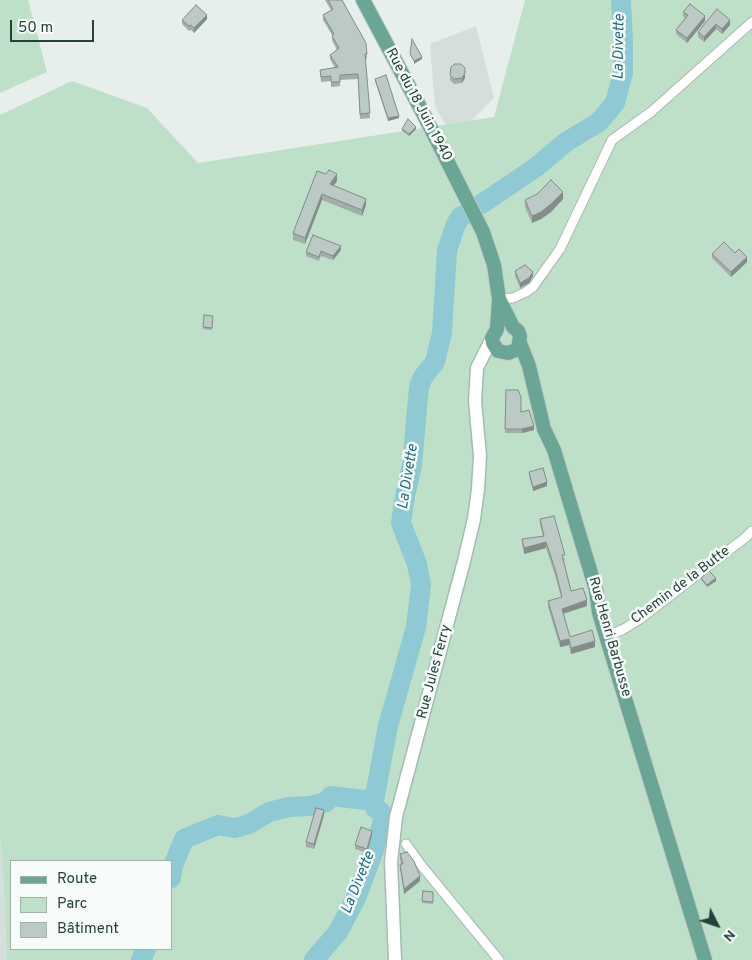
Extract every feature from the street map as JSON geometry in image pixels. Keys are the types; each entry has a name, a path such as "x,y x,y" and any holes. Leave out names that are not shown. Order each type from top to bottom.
{"main road":[{"name":"Rue du 18 Juin 1940","path":"363,0 483,232 494,265 499,299"},
{"path":"499,299 513,327"},
{"path":"494,333 507,325 518,331 520,336 511,349 495,348 494,333 499,299"},
{"name":"Rue Jules Ferry","path":"395,960 391,862 396,817 474,519 480,456 475,401 477,368 494,333"},
{"name":"Rue Jules Ferry","path":"477,383 489,361 511,349"},
{"name":"Rue Henri Barbusse","path":"511,349 531,373 544,430 557,459 596,590 599,613 705,960"}],"street":[{"path":"499,299 513,298 533,287 560,249 612,140 651,112 752,22"},
{"name":"Chemin de la Butte","path":"607,636 622,630 640,619 752,531"},
{"path":"406,844 499,960"}],"shaded area":[{"path":"476,26 494,98 454,138 435,107 430,44"},
{"path":"0,837 3,871 7,960 0,960"}],"green space":[{"path":"0,0 28,0 47,72 0,93"},
{"path":"525,0 752,0 752,960 7,960 0,837 0,115 72,81 147,108 198,163 494,117"}],"building":[{"path":"328,0 342,0 366,43 367,54 365,54 370,113 360,114 358,74 340,75 340,82 331,82 331,76 321,77 320,70 338,67 330,55 339,48 332,36 334,34 323,15 333,9"},
{"path":"690,4 705,16 687,38 676,30 688,15 683,12"},
{"path":"196,5 207,15 194,28 182,20"},
{"path":"717,9 730,20 722,29 716,24 704,37 698,32"},
{"path":"412,39 422,57 414,61 410,54"},
{"path":"455,64 461,64 465,68 462,78 454,79 450,75 451,67"},
{"path":"386,75 399,116 388,118 375,79"},
{"path":"408,119 416,127 409,134 402,129"},
{"path":"329,170 337,174 330,184 366,199 362,210 322,194 305,238 293,233 317,171 326,174"},
{"path":"551,180 563,192 541,212 532,216 525,200 537,194"},
{"path":"313,235 341,246 333,256 321,251 319,257 306,252"},
{"path":"724,242 735,253 739,249 747,257 731,272 712,254"},
{"path":"525,265 533,272 529,278 520,283 515,271"},
{"path":"204,315 213,316 212,328 203,327"},
{"path":"506,390 518,390 521,397 521,412 529,410 534,426 522,429 505,429"},
{"path":"543,468 547,482 533,487 529,472"},
{"path":"554,516 565,555 562,555 571,591 583,588 587,600 562,609 570,637 592,630 595,641 571,648 569,639 560,641 548,601 562,597 546,542 524,548 522,539 544,536 540,519"},
{"path":"709,571 716,578 707,585 701,578"},
{"path":"316,808 324,810 314,844 306,842"},
{"path":"361,827 372,831 367,849 355,845"},
{"path":"407,852 414,861 420,876 404,889 400,864 403,864 400,854"},
{"path":"423,891 433,892 433,902 422,901"}],"waterway":[{"name":"La Divette","path":"480,205 535,168 566,142 599,122 615,103 623,73 621,0"},
{"name":"La Divette","path":"314,960 338,932 356,898 384,818 381,812 375,808 374,801 388,726 416,627 421,585 417,564 401,523 412,465 419,387 423,377 435,362 442,333 447,251 455,226 460,217 464,215"},
{"name":"La Divette","path":"172,872 184,839 218,825 235,828 249,824 269,812 289,807 311,806 326,802 331,796 374,801"},
{"name":"La Divette","path":"141,960 146,950"}]}
